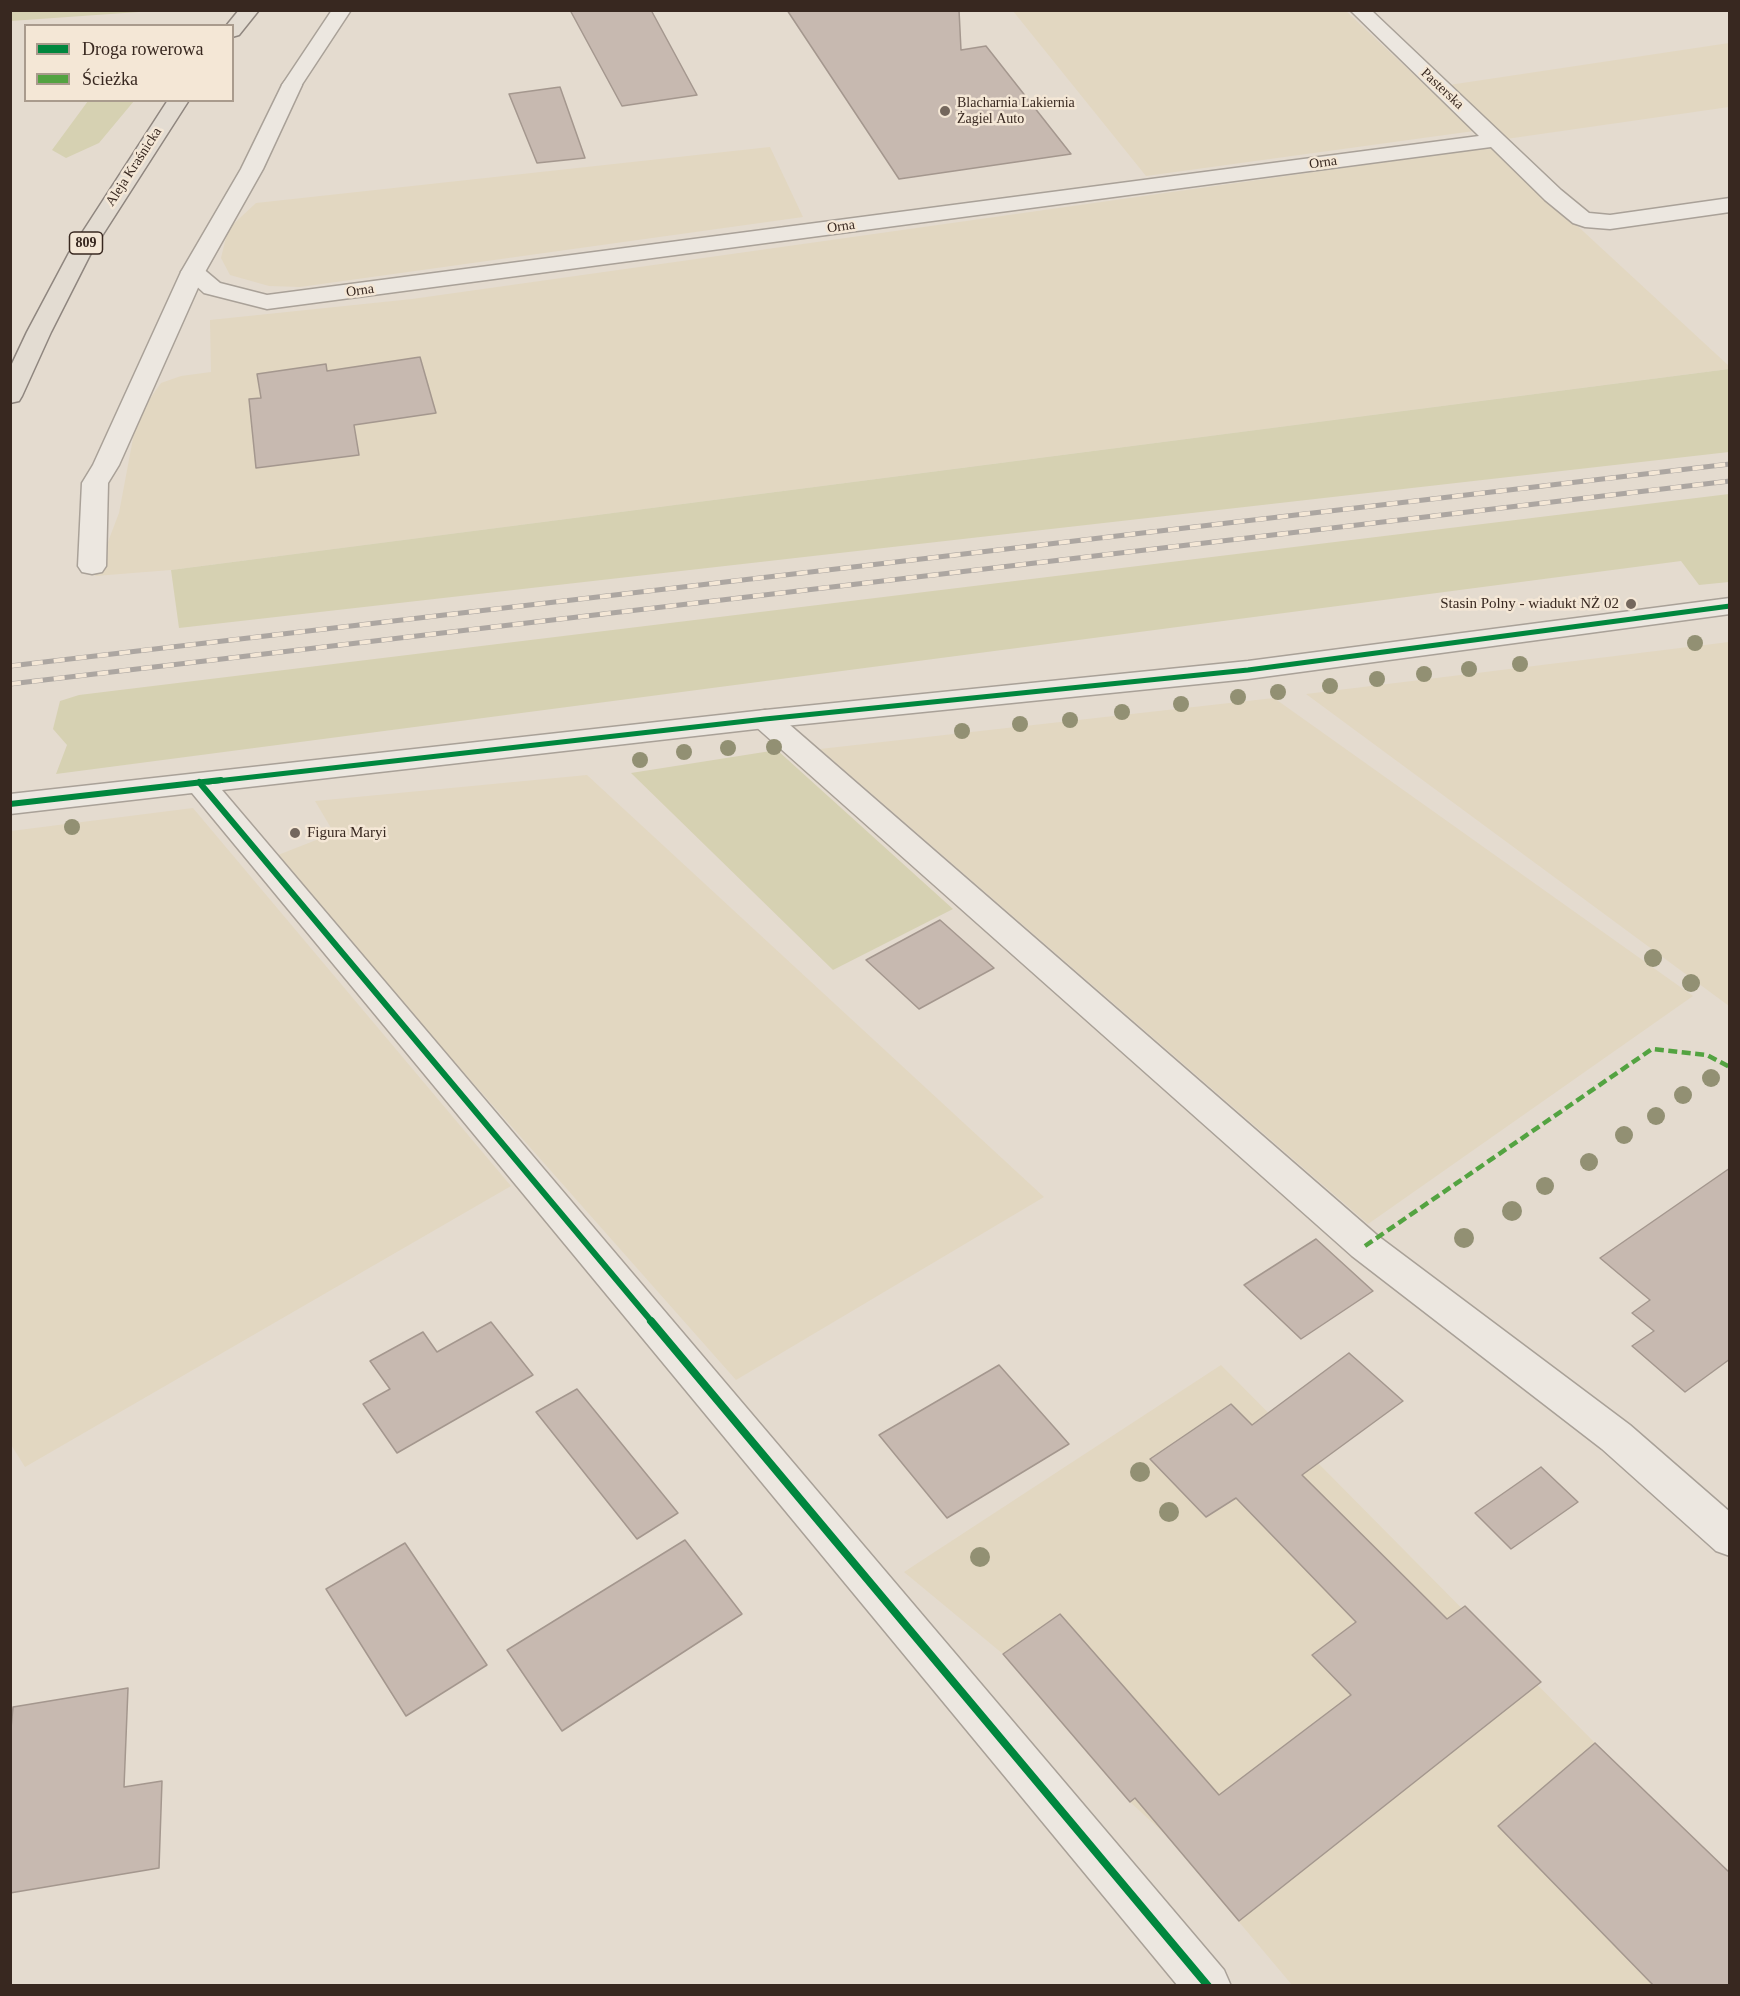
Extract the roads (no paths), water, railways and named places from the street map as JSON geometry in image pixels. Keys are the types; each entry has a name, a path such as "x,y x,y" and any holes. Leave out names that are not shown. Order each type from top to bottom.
{"main road":[{"path":"234,29 250,10"},
{"name":"Aleja Kraśnicka","path":"10,396 39,332 80,253 178,102"}],"street":[{"path":"92,566 95,483 106,465 193,272 252,170 292,85 342,10"},
{"name":"Pasterska","path":"1359,10 1581,218 1593,222 1610,222 1730,205"},
{"name":"Orna","path":"193,272 212,288 267,302 1496,140"},
{"path":"10,804 765,719 1248,670 1730,606"},
{"path":"765,719 1365,1246 1616,1437 1730,1538"},
{"path":"199,782 1208,1986"}],"railway":[{"path":"10,666 1730,464"},
{"path":"10,684 1730,481"}],"place":[{"name":"Blacharnia Lakiernia Żagiel Auto","path":"945,111"},
{"name":"Stasin Polny - wiadukt NŻ 02","path":"1631,604"},
{"name":"Figura Maryi","path":"295,833"}]}
